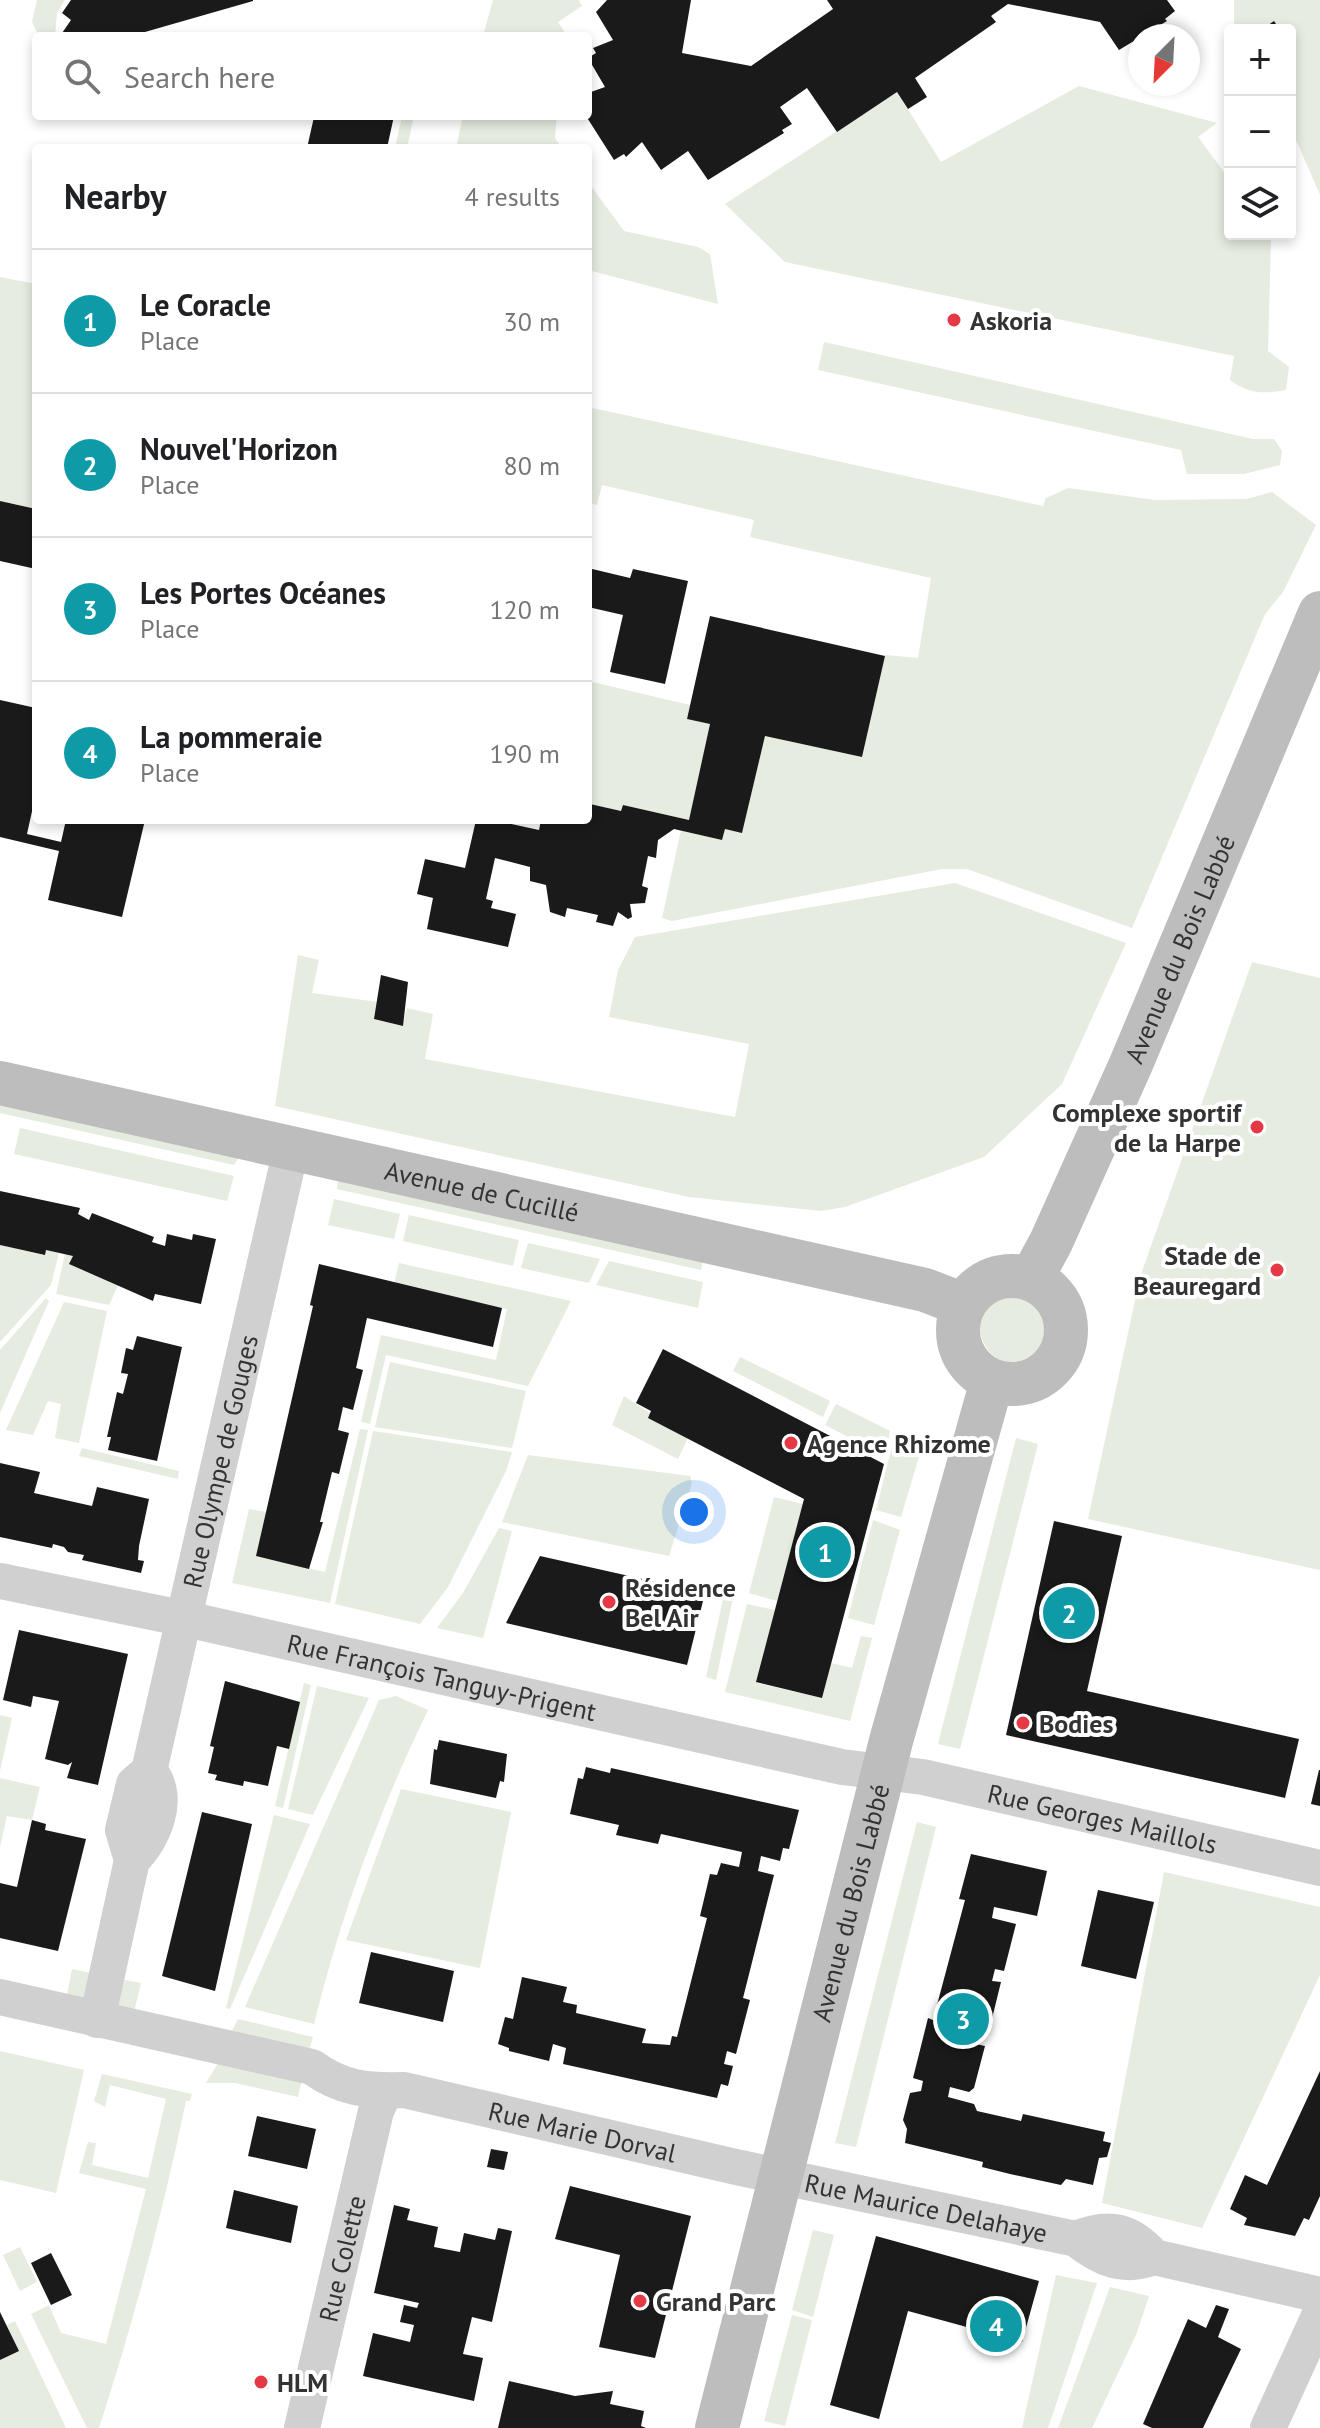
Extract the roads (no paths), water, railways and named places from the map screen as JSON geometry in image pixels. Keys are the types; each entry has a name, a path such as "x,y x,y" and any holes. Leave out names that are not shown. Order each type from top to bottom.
{"street":[{"name":"Avenue du Bois Labbé","path":"1031,1279 1051,1242 1131,1064 1320,613"},
{"name":"Avenue de Cucillé","path":"0,1083 925,1290 964,1305"},
{"name":"Rue Olympe de Gouges","path":"97,2020 132,1860 151,1835 161,1794 159,1783 149,1771 291,1149"},
{"path":"1000,1277 1031,1279 1046,1288 1061,1308 1067,1333 1063,1349 1055,1364 1034,1379 1009,1384 992,1381 975,1369 963,1352 958,1337 964,1305 973,1293 1000,1277"},
{"name":"Avenue du Bois Labbé","path":"717,2428 883,1772 992,1381"},
{"name":"Rue François Tanguy-Prigent","path":"0,1581 186,1619 842,1767 883,1772"},
{"name":"Rue Georges Maillols","path":"883,1772 923,1777 1320,1868"},
{"name":"Rue Marie Dorval","path":"0,1997 312,2067 332,2082 361,2091 404,2090 779,2174"},
{"name":"Rue Colette","path":"302,2428 376,2111 385,2091"},
{"name":"Rue Maurice Delahaye","path":"779,2174 1076,2239 1096,2255 1135,2264 1154,2257 1320,2295"},
{"path":"1268,2428 1320,2314"}],"place":[{"name":"Askoria","path":"954,320"},
{"name":"Complexe sportif de la Harpe","path":"1257,1127"},
{"name":"Stade de Beauregard","path":"1277,1270"},
{"name":"Agence Rhizome","path":"791,1443"},
{"name":"Le Coracle","path":"825,1552"},
{"name":"Résidence Bel Air","path":"609,1602"},
{"name":"Nouvel'Horizon","path":"1069,1613"},
{"name":"Bodies","path":"1023,1723"},
{"name":"Les Portes Océanes","path":"963,2019"},
{"name":"Grand Parc","path":"640,2301"},
{"name":"La pommeraie","path":"996,2326"},
{"name":"HLM","path":"261,2382"}]}
